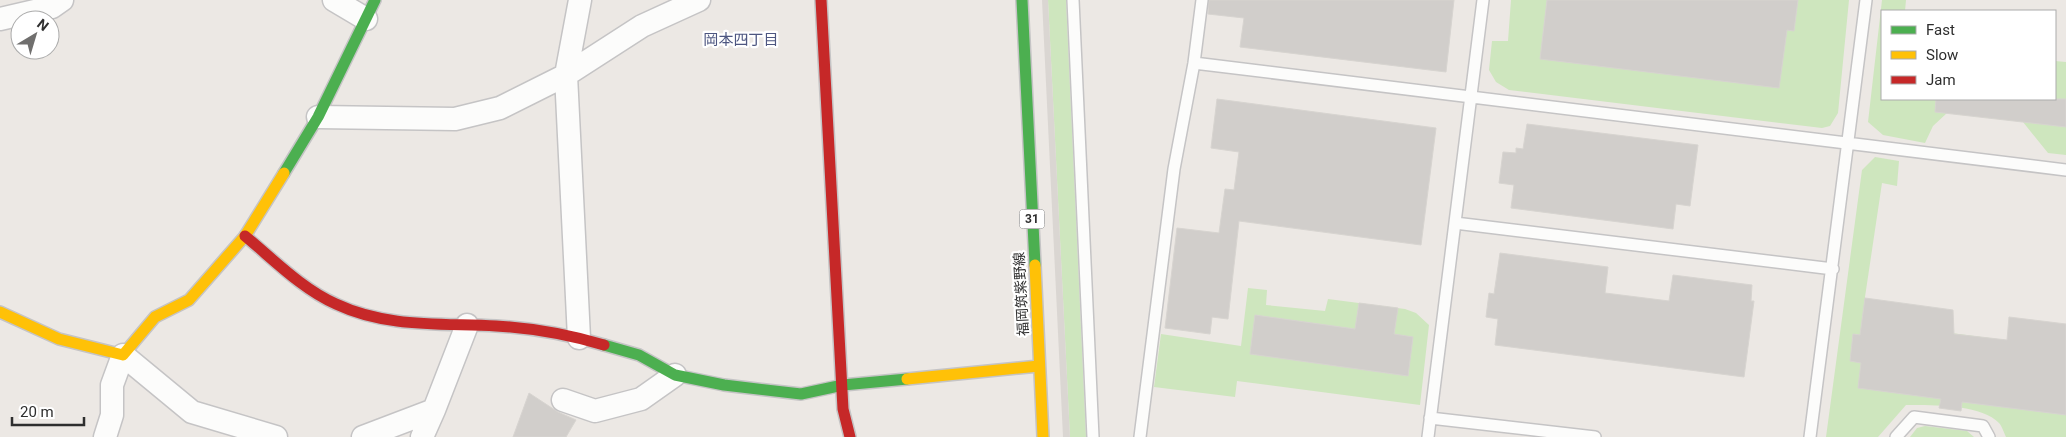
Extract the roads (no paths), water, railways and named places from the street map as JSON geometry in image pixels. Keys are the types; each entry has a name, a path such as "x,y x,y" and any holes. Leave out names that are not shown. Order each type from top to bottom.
{"street":[{"path":"0,19 52,7 62,0"},
{"path":"105,437 112,415 112,385 123,355 155,317 189,300 245,236 318,117 371,9 334,0"},
{"path":"578,338 566,75 580,0"},
{"path":"318,117 455,119 500,108 566,75 642,26 698,0"},
{"path":"821,0 843,409 850,437"},
{"name":"福岡筑紫野線","path":"1022,0 1043,437"},
{"path":"245,236 302,284 335,304 373,318 410,324 498,326 578,338 639,355 675,375 724,385 800,394 843,385 1039,366"},
{"path":"0,312 59,339 123,355 192,412 276,437"},
{"path":"422,437 467,325"},
{"path":"563,400 595,410 640,400 675,375"},
{"path":"363,437 434,410"}],"lane":[{"path":"1073,0 1093,437"},
{"path":"1140,437 1174,169 1194,63 1202,0"},
{"path":"1428,437 1483,0"},
{"path":"1810,437 1866,0"},
{"path":"1194,63 2066,170"},
{"path":"1455,223 1833,269"},
{"path":"1430,418 1595,437"},
{"path":"1896,437 1914,418 1983,426 1989,437"}],"district":[{"name":"岡本四丁目","path":"741,40"}]}
